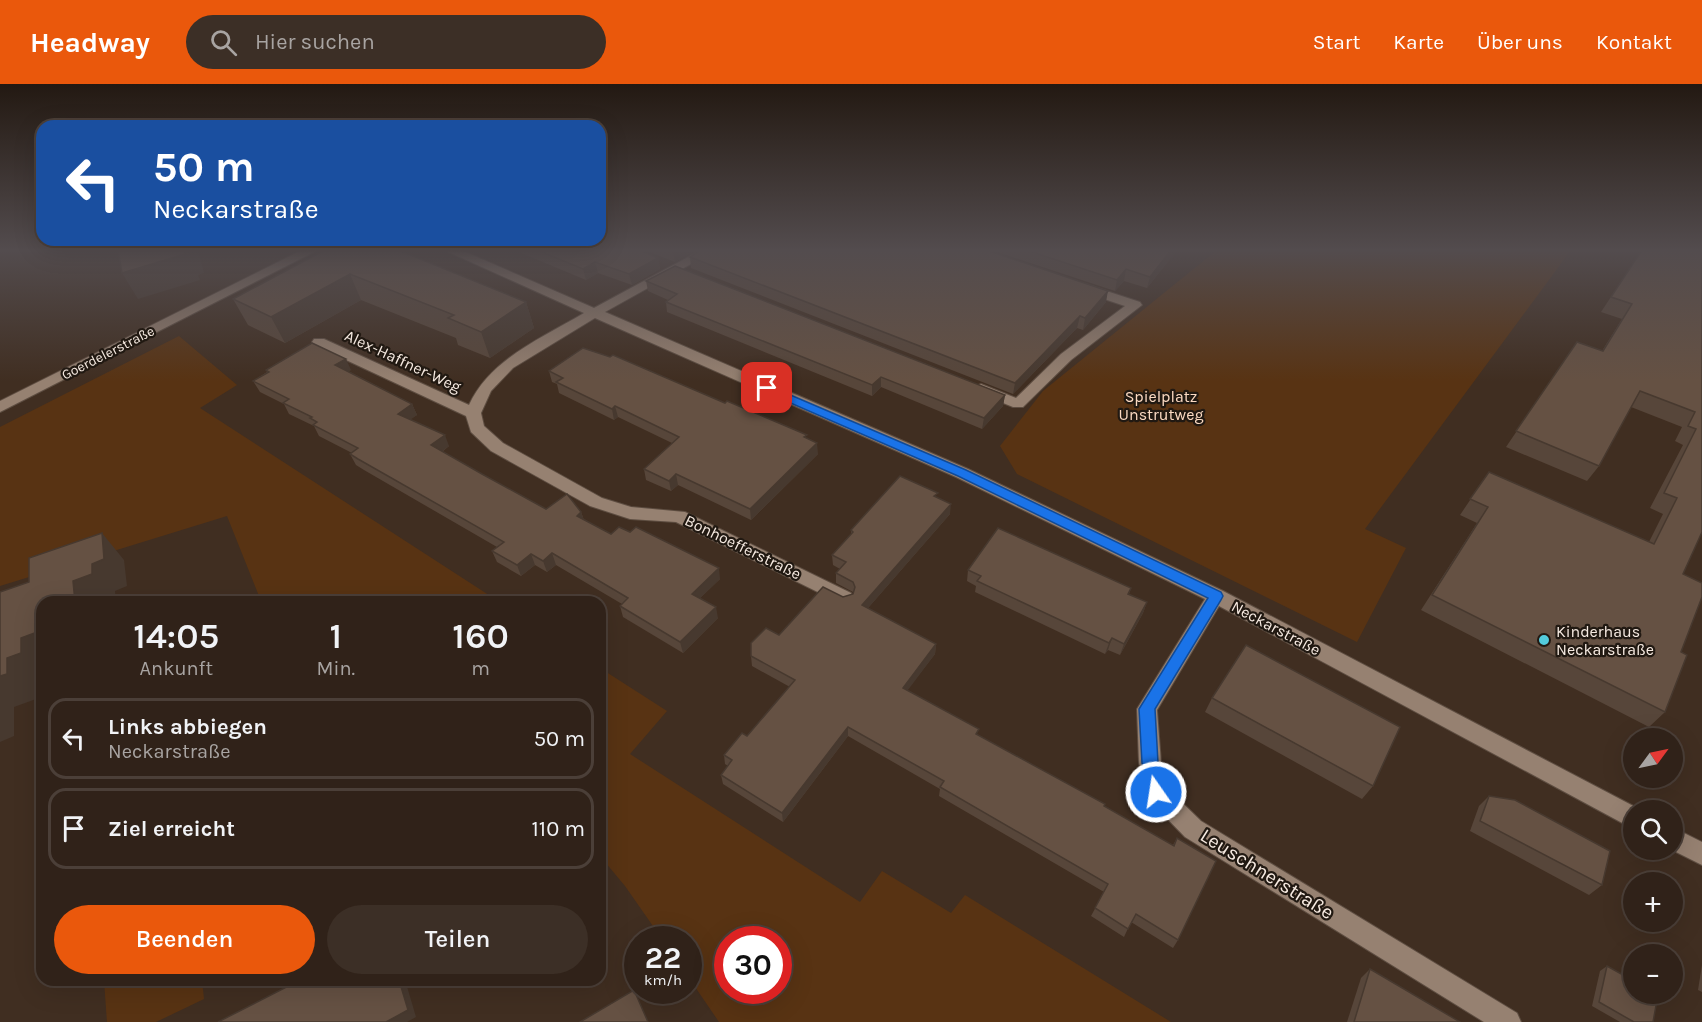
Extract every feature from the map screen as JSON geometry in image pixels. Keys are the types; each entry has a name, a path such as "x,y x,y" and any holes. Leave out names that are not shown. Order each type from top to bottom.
{"street":[{"name":"Goerdelerstraße","path":"0,407 225,294"},
{"name":"Neckarstraße","path":"550,294 962,473 1216,596 1623,812"},
{"path":"473,412 484,389 508,365 629,294"},
{"path":"963,382 1018,404 1066,357 1135,305 1102,294"},
{"name":"Alex-Haffner-Weg","path":"319,342 473,412"},
{"name":"Bonhoefferstraße","path":"473,412 477,428 497,447 596,502 630,513 679,516 844,598"},
{"name":"Leuschnerstraße","path":"1216,596 1147,709 1150,763 1156,792 1193,829 1508,1022"},
{"path":"1683,844 1702,854"}],"green space":[{"name":"Spielplatz Unstrutweg","path":"1163,294 1539,294 1365,529 1406,548 1357,642 1017,474 1000,446 1043,391"},
{"path":"179,336 237,385 200,408 490,596 259,596 227,516 0,586 0,427"},
{"path":"606,672 667,711 630,754 860,902 882,871 951,913 965,895 1171,1022 719,1022 702,997 702,926 653,926 606,863"},
{"path":"104,986 203,986 204,999 156,1022 107,1022"}],"building":[{"path":"243,294 314,294 271,317 233,299"},
{"path":"400,294 506,294 526,302 481,332 448,318 454,315"},
{"path":"677,294 746,294 1005,395 984,418 881,377 872,385 666,302"},
{"path":"785,294 1106,294 1085,318 1080,316 1015,383"},
{"path":"1613,294 1702,294 1702,532 1683,574 1702,583 1702,597 1681,652 1687,655 1665,712 1432,595 1488,507 1470,499 1489,472 1654,544 1677,498 1664,493 1696,429 1688,426 1695,412 1640,391 1599,466 1516,431 1577,342 1603,351 1632,304 1611,297"},
{"path":"312,343 346,359 335,365 412,404 398,414 445,435 431,445 482,474 546,509 567,494 581,512 577,516 611,534 619,527 630,532 636,527 719,568 692,594 716,607 680,642 620,606 628,598 552,553 543,561 531,554 517,565 492,551 504,542 350,454 358,448 313,425 317,422 310,418 312,417 283,403 289,399 253,381 269,372 266,370"},
{"path":"583,348 610,357 613,355 725,403 727,401 807,435 804,437 817,443 750,509 676,474 669,481 644,469 679,437 615,406 612,409 556,382 563,378 549,371"},
{"path":"900,476 938,493 934,496 951,504 862,605 936,644 903,688 979,729 976,734 1105,804 1104,806 1174,846 1177,838 1216,861 1178,940 1136,914 1128,929 1095,908 1108,884 940,787 944,781 848,727 782,813 721,775 732,760 724,755 742,733 747,736 795,680 751,656 751,643 766,628 779,635 823,587 843,597 853,594 855,587 853,582 836,573 846,562 832,555 853,532 851,530"},
{"path":"998,528 1131,588 1128,594 1147,602 1124,644 1112,638 1109,643 977,581 981,576 968,570"},
{"path":"102,533 104,559 92,564 92,574 73,581 74,596 36,596 36,632 21,638 21,653 7,658 7,674 0,676 0,592 29,582 29,558"},
{"path":"1246,645 1400,727 1373,786 1212,698"},
{"path":"1489,796 1515,800 1610,851 1602,885 1480,821"},
{"path":"1607,966 1623,975 1623,1004 1656,1004 1653,1022 1634,1022 1599,1002"},
{"path":"1370,969 1460,1022 1354,1022"},
{"path":"288,986 401,986 408,1010 386,1022 218,1022"},
{"path":"624,996 624,1004 640,1004 648,1022 580,1022"}],"place":[{"name":"Kinderhaus Neckarstraße","path":"1544,640"}],"route":[{"path":"767,388 962,473 1216,596 1147,709 1150,763 1156,792"}]}
